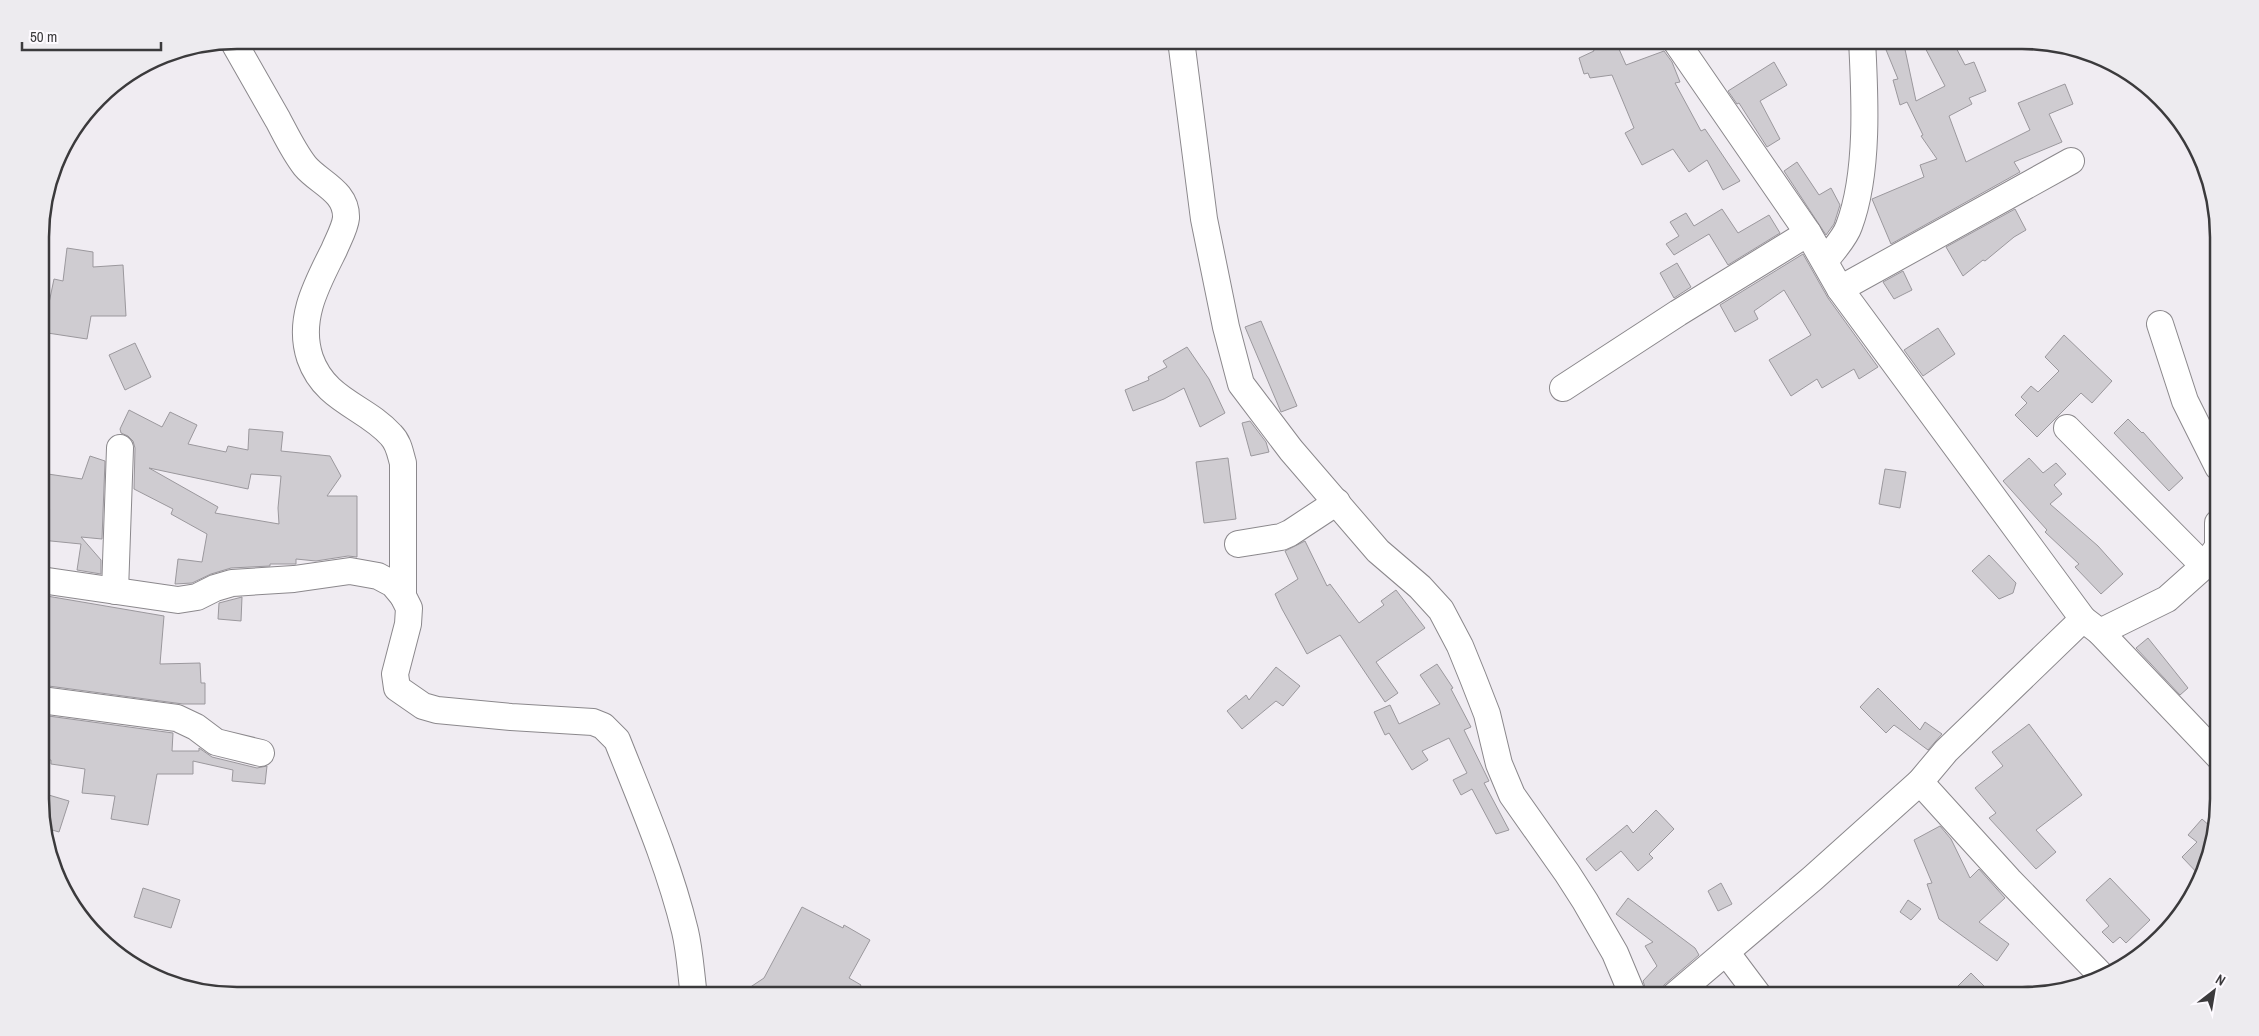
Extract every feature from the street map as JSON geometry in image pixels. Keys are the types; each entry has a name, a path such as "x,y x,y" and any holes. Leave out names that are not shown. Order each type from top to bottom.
{"street":[{"path":"238,49 306,167 337,193 344,205 346,218 344,225 340,238 313,293 308,309 306,334 310,358 324,384 347,404 392,435 399,446 402,463 403,596"},
{"path":"1183,49 1204,219 1237,375 1247,394 1266,420 1378,551 1420,587 1441,610 1460,646 1487,714 1499,764 1512,795 1567,872 1585,901 1615,953 1629,987"},
{"path":"1681,49 1826,260 1840,289 2091,625 2210,736"},
{"path":"1826,260 1849,228 1857,201 1863,142 1862,49"},
{"path":"1840,289 2071,160"},
{"path":"1563,388 1678,313 1808,233"},
{"path":"2160,324 2185,401 2210,451"},
{"path":"2067,428 2210,550"},
{"path":"115,591 120,448"},
{"path":"1238,544 1282,537 1337,502"},
{"path":"1685,987 1813,878 1920,782 1946,752 2091,625 2167,599 2210,556"},
{"path":"49,581 178,600 197,597 215,588 232,583 294,579 350,571 378,576 393,584 403,596 409,608 408,624 395,674 397,688 410,698 423,706 437,710 593,722 603,726 617,740 661,850 674,891 686,934 693,987"},
{"path":"49,701 177,718 196,727 216,742 262,753"},
{"path":"1920,782 2009,880 2098,971"},
{"path":"1726,952 1752,987"}],"building":[{"path":"1593,49 1619,49 1626,65 1664,51 1672,62 1680,82 1675,83 1701,131 1705,129 1740,181 1723,190 1707,160 1689,172 1673,149 1642,165 1625,133 1634,128 1612,75 1590,78 1588,73 1584,74 1579,58 1594,51"},
{"path":"1886,49 1905,49 1916,101 1945,86 1926,49 1957,49 1965,65 1974,62 1986,91 1969,98 1972,104 1949,116 1966,162 2030,130 2018,103 2065,84 2073,104 2049,114 2062,142 2014,162 2020,172 1891,244 1872,199 1924,177 1920,165 1937,159 1921,136 1923,135 1907,102 1900,105 1893,80 1898,79"},
{"path":"1774,62 1787,85 1760,101 1780,139 1767,147 1739,103 1737,104 1728,91"},
{"path":"1797,162 1819,195 1831,188 1840,205 1834,224 1826,235 1784,171"},
{"path":"1722,209 1738,233 1769,215 1780,233 1728,265 1709,234 1674,255 1666,244 1679,236 1670,222 1686,213 1694,226"},
{"path":"2015,209 2026,230 1963,276 1946,247"},
{"path":"67,248 93,252 93,267 123,265 126,316 91,316 87,339 49,333 49,303 54,279 63,281"},
{"path":"1803,254 1828,298 1878,367 1859,379 1854,369 1822,388 1817,379 1791,396 1769,360 1811,335 1784,290 1754,311 1758,319 1735,332 1720,305"},
{"path":"1677,263 1691,287 1674,298 1660,273"},
{"path":"1903,271 1912,290 1894,299 1883,282"},
{"path":"1261,321 1297,406 1281,412 1245,327"},
{"path":"1938,328 1955,354 1923,376 1904,350"},
{"path":"2064,335 2112,381 2092,403 2081,393 2037,437 2015,415 2027,403 2021,397 2031,386 2038,392 2059,371 2045,357"},
{"path":"135,343 151,377 125,390 109,355"},
{"path":"1187,347 1209,379 1225,413 1200,427 1184,388 1164,399 1133,411 1125,390 1149,380 1148,377 1167,367 1163,361"},
{"path":"129,410 162,427 170,412 197,425 188,444 226,452 228,446 248,450 249,429 283,432 281,451 330,456 341,476 327,496 357,496 357,557 348,556 316,561 296,559 296,564 270,564 270,566 231,568 211,574 192,583 175,584 178,559 202,562 207,534 171,514 173,509 134,489 135,448 133,441 121,433 120,429","holes":["149,468 248,489 251,474 281,476 278,508 279,524 215,513 218,507"]},
{"path":"2128,419 2143,432 2183,478 2169,491 2114,433"},
{"path":"1250,421 1266,442 1269,452 1251,456 1242,423"},
{"path":"90,456 105,461 102,539 81,537 101,560 101,574 77,570 81,544 49,541 49,474 82,479"},
{"path":"1228,458 1236,519 1204,523 1196,462"},
{"path":"2029,458 2043,473 2056,463 2066,474 2054,485 2062,494 2050,504 2098,546 2123,574 2101,594 2075,567 2079,564 2045,532 2047,530 2003,481"},
{"path":"1885,469 1906,472 1900,508 1879,504"},
{"path":"1305,541 1327,586 1330,584 1359,623 1384,605 1381,601 1396,590 1425,628 1376,662 1398,693 1385,702 1340,635 1307,654 1282,609 1275,594 1298,579 1285,551"},
{"path":"1989,555 2016,583 2013,593 1999,599 1972,571"},
{"path":"49,596 164,616 160,664 200,663 201,683 205,683 205,704 183,704 49,686"},
{"path":"242,597 241,621 218,619 219,603"},
{"path":"2148,638 2188,688 2180,695 2136,648"},
{"path":"1437,664 1453,688 1451,689 1471,727 1464,730 1489,781 1484,783 1509,830 1496,834 1472,789 1461,795 1453,780 1467,773 1449,738 1422,751 1428,760 1412,770 1389,733 1385,735 1374,712 1390,705 1399,724 1440,704 1420,675"},
{"path":"1276,667 1300,686 1283,706 1276,701 1242,729 1227,711 1246,695 1249,700"},
{"path":"1878,688 1920,730 1925,722 1942,734 1928,750 1894,725 1886,733 1860,707"},
{"path":"49,716 173,733 172,751 199,751 199,748 212,757 257,768 267,766 265,784 232,781 233,770 193,761 193,774 157,774 148,825 111,819 115,796 82,793 85,769 51,764 51,760 49,760"},
{"path":"2029,724 2082,795 2036,830 2056,852 2036,869 1989,818 1996,813 1975,788 2003,766 1992,752"},
{"path":"49,795 69,801 59,832 51,830"},
{"path":"1656,810 1674,829 1649,854 1653,858 1638,871 1621,851 1596,871 1586,859 1627,825 1633,833"},
{"path":"2202,819 2209,825 2204,848 2196,871 2182,857 2197,842 2188,835"},
{"path":"1940,826 1951,839 1970,878 1979,869 2005,898 1979,922 2009,944 1997,961 1939,919 1927,884 1932,883 1914,840"},
{"path":"2110,878 2150,920 2126,943 2120,937 2113,943 2102,932 2109,926 2086,900"},
{"path":"1721,883 1732,904 1718,911 1708,891"},
{"path":"143,888 180,900 171,928 134,917"},
{"path":"1628,898 1695,948 1699,955 1663,987 1645,987 1643,981 1657,966 1645,946 1653,942 1616,914"},
{"path":"1908,900 1921,909 1911,920 1900,912"},
{"path":"802,907 843,928 844,925 870,940 849,978 861,985 860,987 750,987 764,978"},
{"path":"1971,973 1985,987 1957,987"}]}
